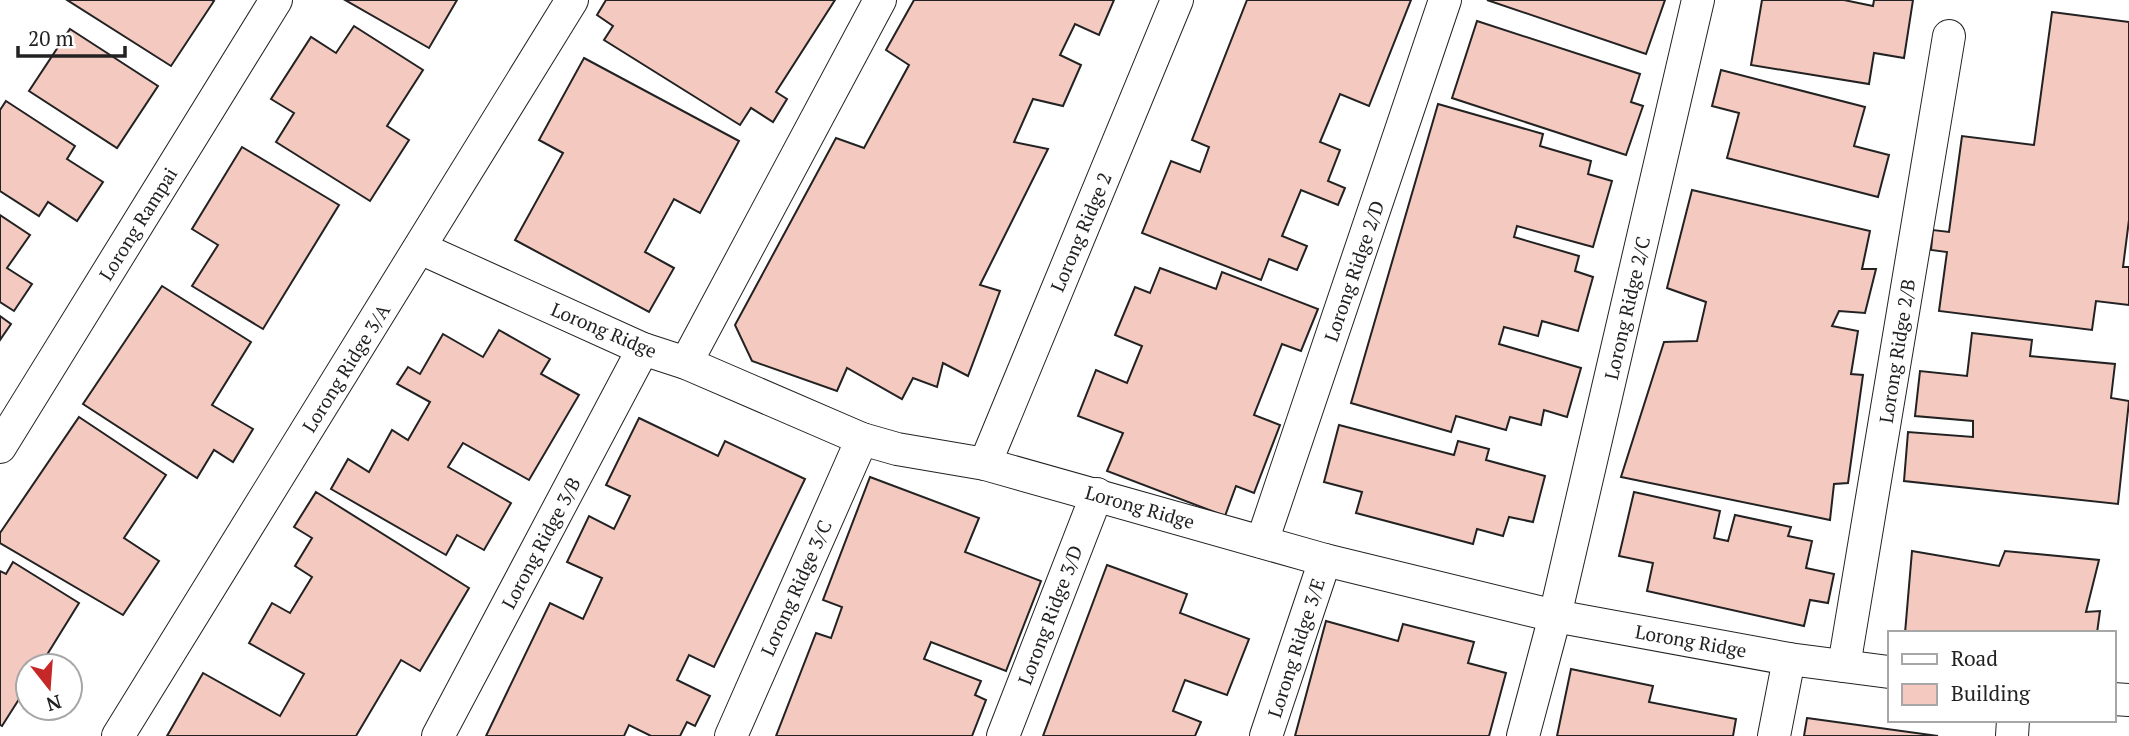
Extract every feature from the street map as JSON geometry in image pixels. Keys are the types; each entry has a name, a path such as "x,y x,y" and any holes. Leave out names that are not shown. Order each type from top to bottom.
{"street":[{"name":"Lorong Rampai","path":"0,447 276,0"},
{"name":"Lorong Ridge 3/A","path":"118,736 572,0"},
{"path":"686,363 880,0"},
{"name":"Lorong Ridge 2","path":"985,464 1177,0"},
{"name":"Lorong Ridge 2/D","path":"1262,542 1445,0"},
{"name":"Lorong Ridge 2/C","path":"1523,736 1555,616 1698,0"},
{"name":"Lorong Ridge 2/B","path":"1844,666 1949,36"},
{"name":"Lorong Ridge","path":"421,248 643,349 686,363 862,439 897,449 985,464 1325,560 1555,616 1789,659 1888,672"},
{"name":"Lorong Ridge 3/B","path":"438,736 643,349"},
{"name":"Lorong Ridge 3/C","path":"731,736 862,439"},
{"name":"Lorong Ridge 3/D","path":"1003,736 1097,494"},
{"name":"Lorong Ridge 3/E","path":"1266,736 1325,560"},
{"path":"1774,736 1789,659"}],"building":[{"path":"67,0 212,0 214,1 171,66"},
{"path":"345,0 457,0 429,48"},
{"path":"606,0 835,0 776,92 787,99 773,122 751,108 740,125 604,40 613,26 597,15"},
{"path":"914,0 1114,0 1099,35 1075,24 1060,55 1081,65 1063,106 1033,99 1014,142 1048,149 980,285 1000,291 968,376 943,363 937,387 913,378 902,399 847,368 837,391 752,361 735,325 836,138 864,148 909,65 886,50"},
{"path":"1247,0 1411,0 1369,106 1340,94 1320,142 1340,150 1328,181 1345,188 1338,205 1301,190 1282,236 1307,246 1297,270 1269,259 1261,280 1142,233 1171,161 1200,172 1209,147 1192,140"},
{"path":"1487,0 1665,0 1646,54"},
{"path":"1762,0 1844,0 1873,6 1874,0 1913,0 1904,58 1874,53 1869,84 1751,65"},
{"path":"2052,12 2129,22 2129,220 2123,267 2129,267 2129,305 2096,301 2092,330 1939,311 1947,252 1931,250 1933,230 1949,232 1962,136 2034,145"},
{"path":"1477,21 1640,74 1631,102 1643,106 1626,155 1452,98"},
{"path":"354,26 423,70 387,126 409,140 370,201 276,142 294,113 271,99 311,37 336,53"},
{"path":"70,29 158,86 117,148 29,91"},
{"path":"584,58 739,141 700,213 674,199 645,252 674,268 649,312 515,240 563,153 539,140"},
{"path":"1721,70 1865,107 1854,146 1889,155 1878,197 1727,158 1739,113 1712,106"},
{"path":"6,101 75,146 67,159 103,182 77,221 48,202 39,216 0,191 0,110"},
{"path":"1438,104 1543,134 1540,146 1591,161 1588,174 1612,181 1593,247 1517,226 1514,237 1579,256 1575,271 1593,277 1578,331 1542,321 1538,336 1504,327 1499,344 1581,368 1567,417 1544,410 1541,425 1510,417 1506,430 1456,416 1451,432 1351,403"},
{"path":"242,147 339,205 263,329 192,286 218,245 192,229"},
{"path":"1692,190 1870,231 1862,269 1876,269 1865,313 1839,311 1832,326 1858,331 1851,374 1863,375 1848,483 1834,484 1830,520 1621,477 1664,342 1697,341 1706,302 1667,288"},
{"path":"0,215 30,235 7,268 32,284 14,311 0,302"},
{"path":"1160,268 1216,289 1222,272 1318,309 1301,351 1282,344 1254,415 1280,425 1254,493 1236,486 1225,516 1107,471 1123,433 1078,416 1096,370 1127,383 1142,346 1115,335 1135,287 1150,293"},
{"path":"162,286 251,342 212,405 253,429 233,462 214,450 197,478 83,404"},
{"path":"0,316 11,324 0,340"},
{"path":"499,330 550,359 541,374 579,395 529,480 463,443 448,467 511,503 484,550 457,535 446,555 331,489 348,459 369,472 392,430 408,440 430,402 397,384 408,367 420,374 443,334 483,357"},
{"path":"1972,333 2032,340 2030,356 2115,364 2111,398 2129,401 2118,504 1904,481 1908,432 1973,437 1973,421 1915,416 1920,371 1967,376"},
{"path":"79,417 166,475 124,538 159,561 123,615 0,543 0,533"},
{"path":"639,418 718,456 725,441 805,479 714,667 689,655 677,680 710,696 695,726 687,722 680,736 651,736 629,725 624,736 486,736 550,603 583,619 602,578 567,562 589,516 614,529 630,496 606,485"},
{"path":"1339,425 1454,455 1458,441 1489,449 1486,460 1545,476 1533,522 1509,517 1503,536 1477,529 1473,544 1356,513 1362,492 1324,482"},
{"path":"870,477 979,518 965,552 1041,581 1006,671 931,642 924,659 981,681 975,695 986,700 972,736 776,736 816,633 831,638 842,607 823,600"},
{"path":"316,492 469,588 420,671 401,660 356,736 167,736 203,673 280,716 304,674 249,643 272,603 290,613 312,577 295,566 312,538 294,527"},
{"path":"1634,492 1720,511 1714,538 1728,541 1735,515 1791,527 1788,536 1812,541 1806,568 1834,574 1828,603 1810,600 1804,626 1647,591 1653,563 1619,556"},
{"path":"1912,551 1999,566 2005,551 2099,560 2086,612 2100,611 2097,631 1905,631"},
{"path":"13,562 79,603 49,652 14,652 14,707 2,726 0,571 6,574"},
{"path":"1107,565 1187,594 1180,613 1249,639 1227,695 1185,680 1173,711 1201,722 1195,736 1043,736"},
{"path":"1326,621 1398,641 1403,624 1474,642 1468,663 1506,673 1489,736 1295,736"},
{"path":"1571,669 1653,686 1649,702 1736,719 1733,736 1557,736"},
{"path":"1807,718 1938,736 1804,736"}]}
